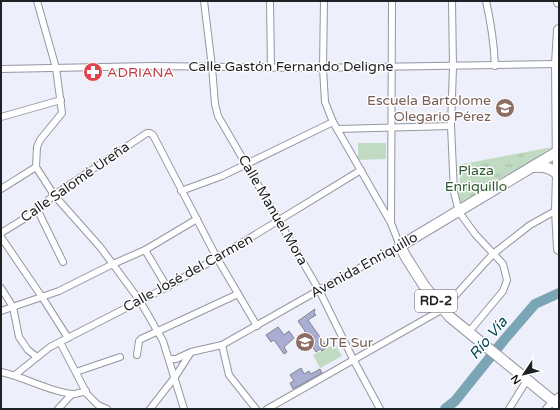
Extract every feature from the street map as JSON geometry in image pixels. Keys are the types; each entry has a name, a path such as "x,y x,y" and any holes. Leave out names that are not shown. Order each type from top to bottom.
{"main road":[{"path":"559,30 557,64 557,210 559,249"},
{"name":"Avenida Enriquillo","path":"400,246 557,152"},
{"path":"532,167 545,167 551,169 558,168"},
{"name":"RD-2","path":"400,246 425,287 450,317 554,403"}],"street":[{"path":"37,1 56,68 62,113 40,140 37,147 36,167 54,195 101,248 140,301 163,341 184,409"},
{"name":"Calle Manuel Mora","path":"204,1 215,104 218,116 319,290 353,359 380,409"},
{"path":"270,1 271,68"},
{"path":"324,1 322,68 325,102 333,122 391,223 400,246"},
{"path":"391,223 392,1"},
{"path":"452,1 453,67 451,126 454,192 459,212 475,234 503,264 506,280 504,291 468,333"},
{"path":"486,1 491,22 495,66"},
{"name":"Calle Gastón Fernando Deligne","path":"1,69 152,66 271,68 392,66 453,67 557,64"},
{"path":"1,117 61,100"},
{"path":"257,326 181,191 222,176 333,122"},
{"path":"337,129 451,126"},
{"name":"Calle Salomé Ureña","path":"1,233 37,209 54,195 147,133 153,135 181,191"},
{"path":"1,189 36,167"},
{"name":"Calle José del Carmen","path":"15,374 50,347 140,301 218,258 361,170"},
{"path":"37,209 64,262"},
{"path":"267,409 443,309 493,254 530,225 557,210"},
{"path":"1,311 59,291 145,250 197,219"},
{"path":"1,237 68,338"},
{"name":"Avenida Enriquillo","path":"169,359 182,357 190,352 222,345 400,246"},
{"path":"145,250 166,287"},
{"path":"1,288 13,307 19,337 28,350 37,357"},
{"path":"137,356 139,341 141,339 238,294"},
{"path":"60,342 86,391 98,404 107,409"},
{"path":"222,345 229,375 256,409"},
{"path":"150,409 175,377 190,352"},
{"path":"76,372 120,357"},
{"path":"1,372 15,374 56,390 72,394 86,391"},
{"path":"509,409 527,380"},
{"path":"58,409 72,394"}],"green space":[{"path":"358,143 386,143 386,159 358,160"},
{"name":"Plaza Enriquillo","path":"552,147 510,175 461,203 458,199 461,168 458,165"},
{"path":"335,344 342,356 320,368 313,355"}],"building":[{"path":"315,309 314,313 316,315 308,320 327,347 322,351 320,349 316,352 310,343 304,343 301,338 305,335 305,331 298,321"},
{"path":"278,327 284,335 289,331 294,338 284,347 287,352 284,354 274,340 271,342 266,335"},
{"path":"301,368 304,374 309,371 311,374 320,369 322,373 293,389 290,383 294,381 290,375"}],"waterway":[{"name":"Río Vía","path":"445,409 455,401 535,304 559,293"}],"place":[{"name":"ADRIANA","path":"93,72"},
{"name":"Escuela Bartolome Olegario Pérez","path":"505,108"},
{"name":"UTE Sur","path":"305,342"}]}
